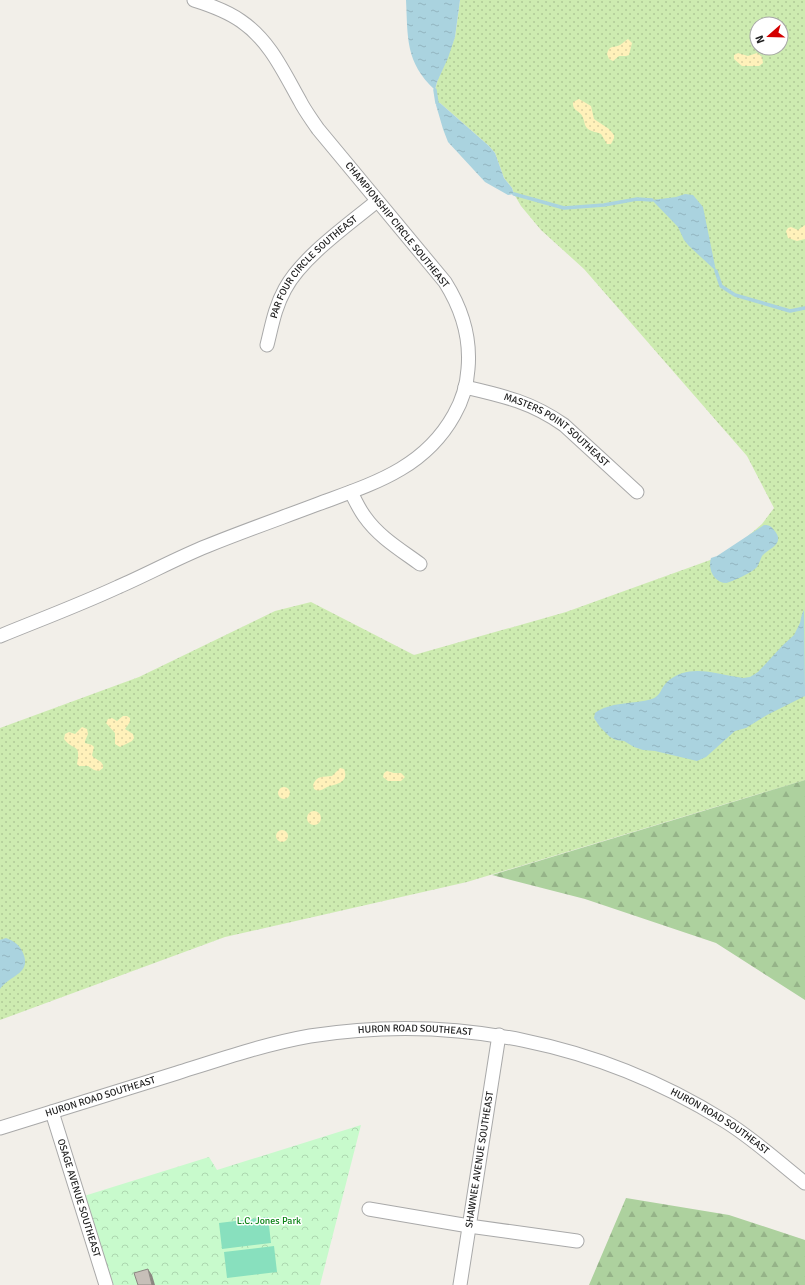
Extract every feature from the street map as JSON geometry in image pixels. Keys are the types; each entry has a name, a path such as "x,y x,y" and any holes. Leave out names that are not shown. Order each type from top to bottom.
{"street":[{"name":"CHAMPIONSHIP CIRCLE SOUTHEAST","path":"0,636 96,597 205,546 350,492 404,467 425,453 447,429 459,407 466,387 469,351 467,335 458,303 445,282 318,129 300,102 277,59 262,38 230,14 211,5 194,0"},
{"name":"PAR FOUR CIRCLE SOUTHEAST","path":"267,344 278,303 285,288 295,274 318,250 377,201"},
{"name":"MASTERS POINT SOUTHEAST","path":"466,387 520,402 536,408 550,416 564,425 636,492"},
{"path":"350,492 365,517 376,530 388,541 420,564"},
{"name":"HURON ROAD SOUTHEAST","path":"0,1128 261,1047 310,1036 377,1029 410,1028 460,1030 499,1035 546,1044 602,1062 656,1083 687,1098 744,1133 805,1183"},
{"name":"SHAWNEE AVENUE SOUTHEAST","path":"460,1285 499,1035"},
{"name":"OSAGE AVENUE SOUTHEAST","path":"52,1112 106,1285"},
{"path":"368,1209 469,1226 577,1241"}],"green space":[{"path":"460,0 805,0 805,780 467,882 225,937 0,1020 0,728 139,677 275,611 311,602 414,655 566,612 713,559 741,542 762,524 774,508 747,456 584,269 541,230 521,206 512,188 504,178 495,153 440,103 437,103 435,90 455,37"},
{"path":"805,780 805,1000 716,943 585,899 492,875"},
{"name":"L.C. Jones Park","path":"361,1125 320,1285 112,1285 84,1196 209,1157 217,1170"},
{"path":"626,1198 729,1215 805,1240 805,1285 589,1285"},
{"path":"268,1217 271,1243 222,1249 219,1223"},
{"path":"274,1246 277,1272 227,1278 224,1252"}],"sand":[{"path":"628,39 632,43 629,55 619,56 613,61 609,59 607,54 609,49 620,45"},
{"path":"738,53 748,56 761,56 763,63 759,66 742,66 734,59 734,55"},
{"path":"579,99 591,106 594,119 609,129 614,135 611,144 607,144 601,134 586,127 582,115 574,108 573,105 573,102"},
{"path":"805,225 805,239 797,241 788,238 786,231 788,228 791,227 798,230"},
{"path":"123,716 130,718 130,722 125,729 133,734 134,738 132,741 120,747 115,744 115,733 106,723 108,719 112,718 117,721"},
{"path":"82,727 87,729 88,734 85,743 94,747 93,757 103,765 103,768 99,771 88,766 79,766 77,764 78,753 76,748 64,739 65,734 69,732 75,734"},
{"path":"340,768 344,769 345,773 342,781 320,790 314,789 313,785 318,778 332,776"},
{"path":"387,771 401,773 405,777 401,781 388,781 383,777 384,773"},
{"path":"282,787 286,787 290,793 286,799 282,799 278,795 278,791"},
{"path":"314,811 319,813 321,818 319,823 314,825 309,823 307,818 309,813"},
{"path":"280,830 284,830 288,836 284,842 280,842 276,838 276,834"}],"water":[{"path":"406,0 460,0 455,37 435,90 425,80 413,59 408,38"},
{"path":"437,103 440,103 495,153 504,178 512,188 514,194 508,195 485,182 448,142 436,105"},
{"path":"685,194 693,195 703,207 716,271 689,246 684,240 678,227 652,200 676,197"},
{"path":"764,525 772,528 778,539 775,545 762,556 757,567 747,574 726,583 720,582 716,579 710,568 711,558 717,556"},
{"path":"804,610 805,696 767,715 746,728 735,731 706,757 697,761 634,747 624,741 616,740 610,737 600,727 594,718 595,713 607,707 653,699 658,695 667,682 676,676 685,673 704,671 743,678 750,677 758,672 794,635"},
{"path":"6,938 14,942 20,948 25,960 25,966 19,974 4,984 0,989 0,940"}],"building":[{"path":"148,1269 152,1285 138,1285 134,1273"}],"waterway":[{"path":"435,90 437,103"},
{"path":"514,194 564,208 604,205 637,199 652,200"},
{"path":"716,271 721,286 735,295 790,311 805,308"}]}
